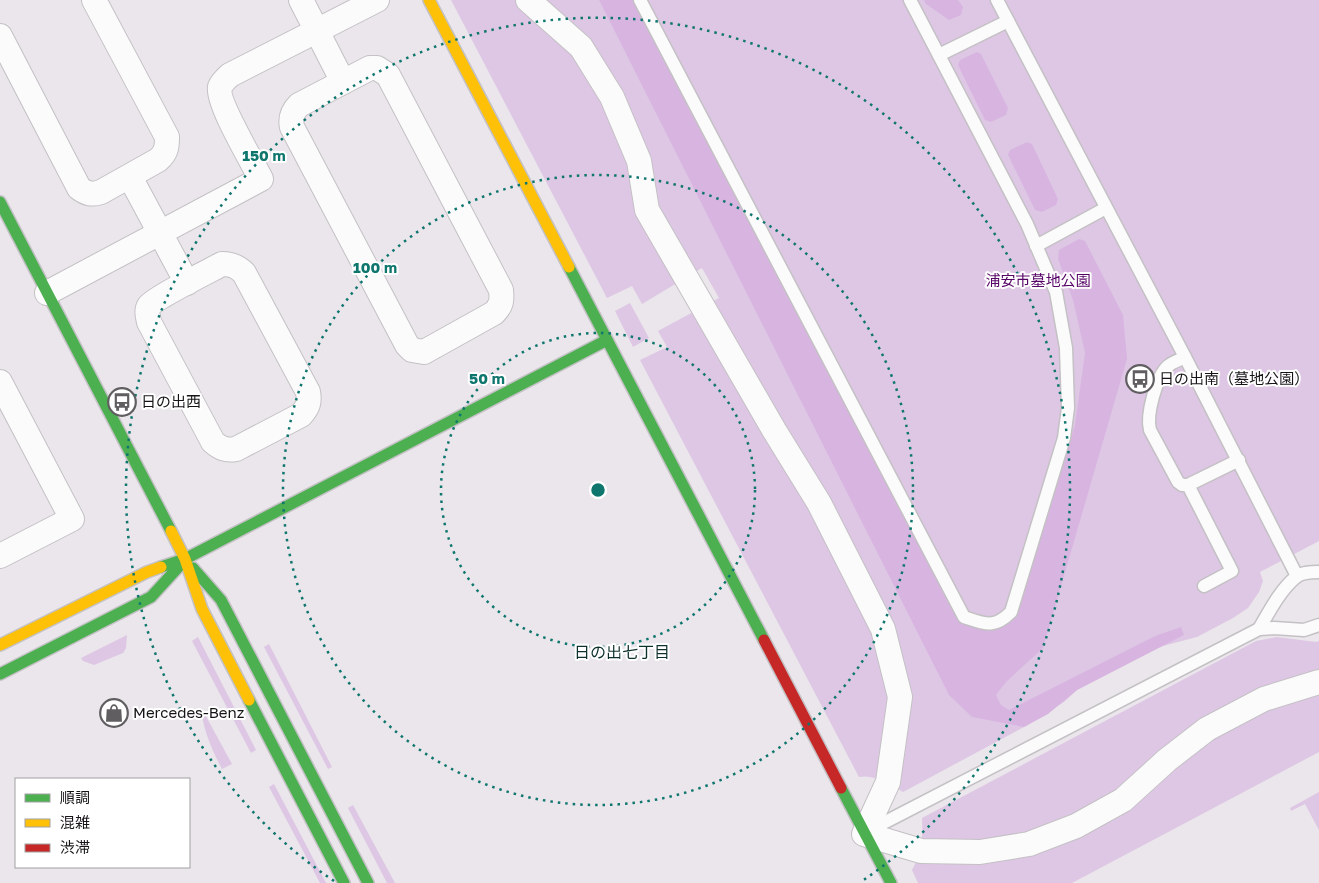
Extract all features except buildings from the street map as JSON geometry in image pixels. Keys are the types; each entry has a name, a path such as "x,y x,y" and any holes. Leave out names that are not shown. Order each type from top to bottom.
{"street":[{"path":"0,36 79,188 93,195 101,192 158,160 165,154 167,147 166,137 94,0"},
{"path":"301,0 343,82"},
{"path":"47,293 261,179 222,104 220,87 224,80 230,75 377,0"},
{"path":"429,0 891,883"},
{"path":"528,0 580,47 612,97 639,161 647,210 774,430 819,503 883,629 900,696 888,782 864,834"},
{"path":"370,68 377,68 388,75 501,290 502,300 500,307 494,312 424,352 412,350 407,345 292,127 293,111 299,105 343,82 370,68"},
{"path":"130,177 187,283"},
{"path":"3,215 47,293 186,559 202,609 344,883"},
{"path":"222,264 230,264 239,268 244,273 308,392 310,400 307,408 301,414 236,449 228,450 212,442 149,322 147,314 150,306 187,283 222,264"},
{"path":"0,645 148,572 186,559 607,340"},
{"path":"0,382 72,519 0,556"},
{"path":"0,674 150,597 186,559"},
{"path":"186,559 221,600 368,883"},
{"path":"864,834 921,851 980,852 1029,844 1076,826 1123,800 1167,760 1207,729 1264,699 1319,682"}],"lane":[{"path":"640,0 964,617 986,624 1002,621 1011,612 1064,438 1068,408 1066,348 1056,292 1027,224 910,0"},
{"path":"998,0 1297,576"},
{"path":"939,56 1008,21"},
{"path":"1036,246 1106,208"},
{"path":"1185,357 1168,366 1160,376 1149,424 1150,430 1178,482 1182,485 1188,485 1238,460"},
{"path":"1188,485 1232,571 1204,586"},
{"path":"1259,629 1284,590 1297,576 1319,572"},
{"path":"864,834 1259,629 1304,630 1319,625"}],"green space":[{"name":"浦安市墓地公園","path":"451,0 1319,0 1319,541 1260,572 1263,581 1259,592 1248,608 1233,618 1197,637 1159,647 1077,690 1064,702 1024,727 903,792 876,778 859,777 640,360 667,347 658,331 719,298 702,268 642,304 632,286 607,298"},
{"path":"630,303 649,338 633,347 615,311"},
{"path":"127,635 126,648 123,653 94,665 83,661 81,658"},
{"path":"198,637 256,750 251,753 192,641"},
{"path":"1277,637 1319,641 1319,752 1072,883 918,883 912,870 918,858 921,845 922,818 1256,641"},
{"path":"269,644 332,767 328,769 264,647"},
{"path":"202,709 232,764 222,769 206,733"},
{"path":"274,784 326,883 320,883 269,787"},
{"path":"1319,792 1319,830 1305,804 1291,811 1290,808"},
{"path":"353,805 395,883 387,883 348,808"}],"shaded area":[{"path":"599,0 633,0 959,618 987,630 999,627 1015,617 1075,425 1085,353 1073,300 1058,259 1059,250 1079,239 1085,241 1123,315 1127,359 1043,648 1006,682 996,695 1001,705 1009,710 1155,636 1181,627 1184,635 1077,690 1048,714 1024,727 972,717 949,695"},
{"path":"924,0 958,0 963,7 961,15 949,20 926,4"},
{"path":"977,52 981,54 1008,108 1006,115 991,122 985,120 958,65 960,60"},
{"path":"1027,142 1032,144 1058,199 1056,205 1042,212 1035,210 1008,155 1010,150"}],"traffic: fast":[{"path":"0,202 171,531"},
{"path":"569,267 764,640"},
{"path":"161,567 185,559 607,340"},
{"path":"0,674 151,597 183,562"},
{"path":"193,568 221,600 368,883"},
{"path":"249,700 344,883"},
{"path":"841,788 891,883"}],"traffic: slow":[{"path":"429,0 569,267"},
{"path":"171,531 185,559 202,609 249,700"},
{"path":"0,645 147,572 161,567"}],"traffic: jam":[{"path":"764,640 841,788"}],"place":[{"name":"日の出南（墓地公園）","path":"1140,379"},
{"name":"日の出西","path":"122,402"},
{"name":"Mercedes-Benz","path":"114,713"}],"district":[{"name":"日の出七丁目","path":"622,652"}]}
